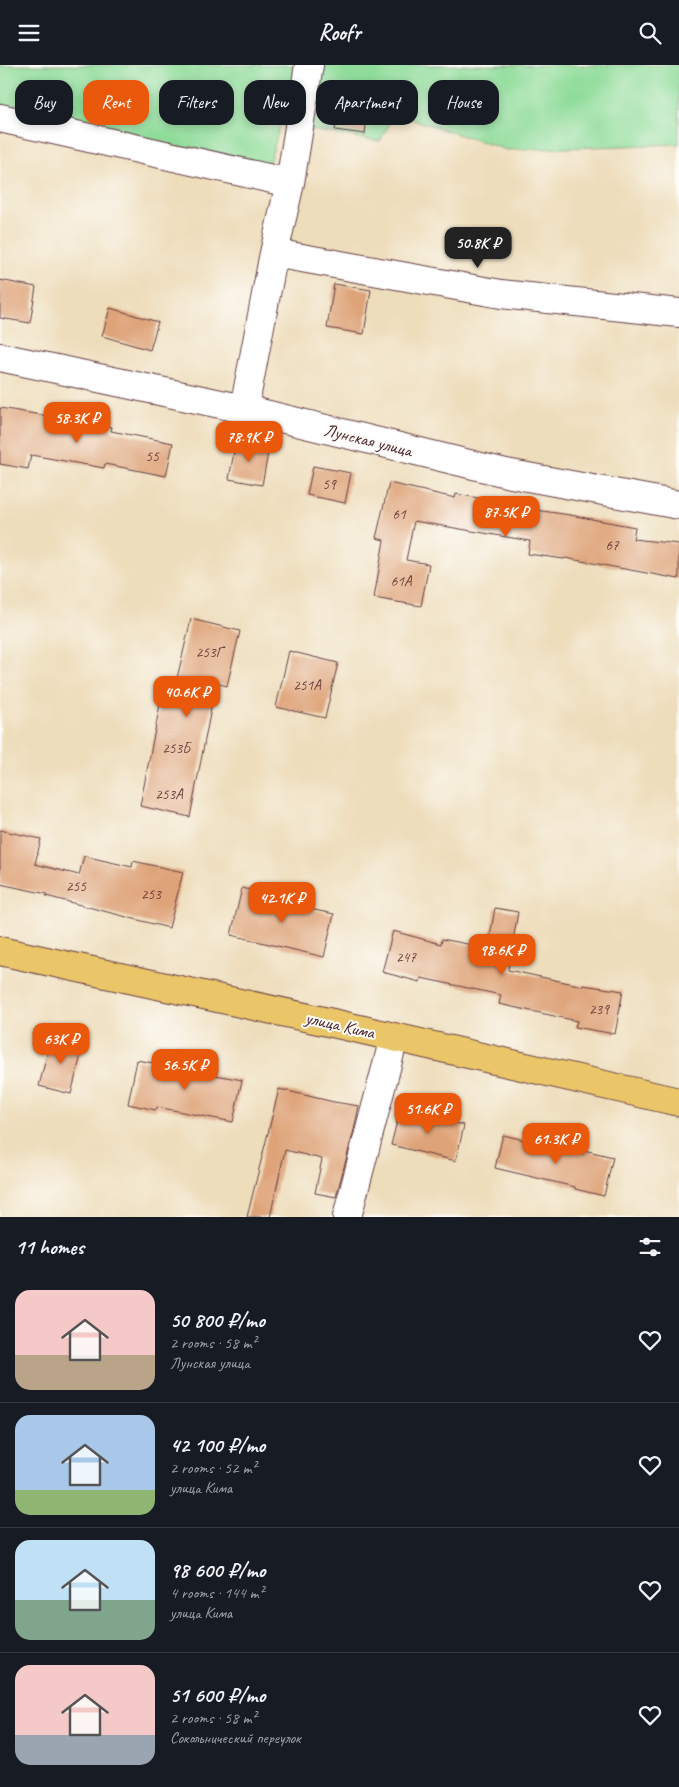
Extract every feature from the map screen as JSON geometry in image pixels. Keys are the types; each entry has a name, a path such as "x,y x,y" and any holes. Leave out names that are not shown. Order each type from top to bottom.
{"main road":[{"name":"улица Кима","path":"0,951 679,1102"}],"street":[{"path":"244,409 274,253 290,183 309,65"},
{"path":"0,117 290,183"},
{"path":"274,253 501,295 679,313"},
{"name":"Лунская улица","path":"0,357 244,409 506,473 679,505"},
{"path":"347,1217 394,1038"}],"green space":[{"path":"0,65 679,65 679,144 507,150 429,125 499,125 499,80 428,80 428,125 418,121 418,80 316,80 316,125 389,125 380,141 280,125 263,183 0,123"}],"building":[{"path":"336,125 366,125 365,134 335,130"},
{"path":"0,280 36,287 30,323 0,318"},
{"path":"334,284 371,290 364,334 327,328"},
{"path":"110,308 158,322 150,350 102,336"},
{"path":"0,408 112,427 111,431 173,443 166,476 105,464 104,468 31,455 28,469 0,464"},
{"path":"236,441 269,448 262,485 229,479"},
{"path":"313,466 351,473 345,503 307,495"},
{"path":"389,483 455,498 456,494 501,502 501,505 635,527 633,539 679,544 679,579 565,558 528,554 530,541 414,521 406,560 429,564 421,606 374,598 384,540 376,538"},
{"path":"191,619 240,631 227,686 216,683 190,817 140,806 164,684 175,687"},
{"path":"289,651 338,663 325,718 276,707"},
{"path":"0,830 41,839 35,864 79,875 84,856 132,867 133,861 183,872 169,928 46,896 47,894 0,884"},
{"path":"242,888 272,895 270,901 334,914 324,957 231,935"},
{"path":"495,908 518,912 508,970 583,986 623,991 615,1034 575,1027 577,1021 499,1004 501,995 421,978 420,982 382,972 393,931 441,944 442,939 488,948"},
{"path":"52,1035 84,1043 71,1094 39,1086"},
{"path":"137,1060 242,1080 233,1122 157,1107 156,1110 128,1104"},
{"path":"279,1089 359,1106 354,1130 336,1197 315,1193 322,1159 285,1150 270,1217 247,1217"},
{"path":"400,1109 464,1125 456,1161 391,1145"},
{"path":"503,1135 583,1154 584,1150 613,1157 604,1196 575,1189 575,1187 495,1168"}]}
